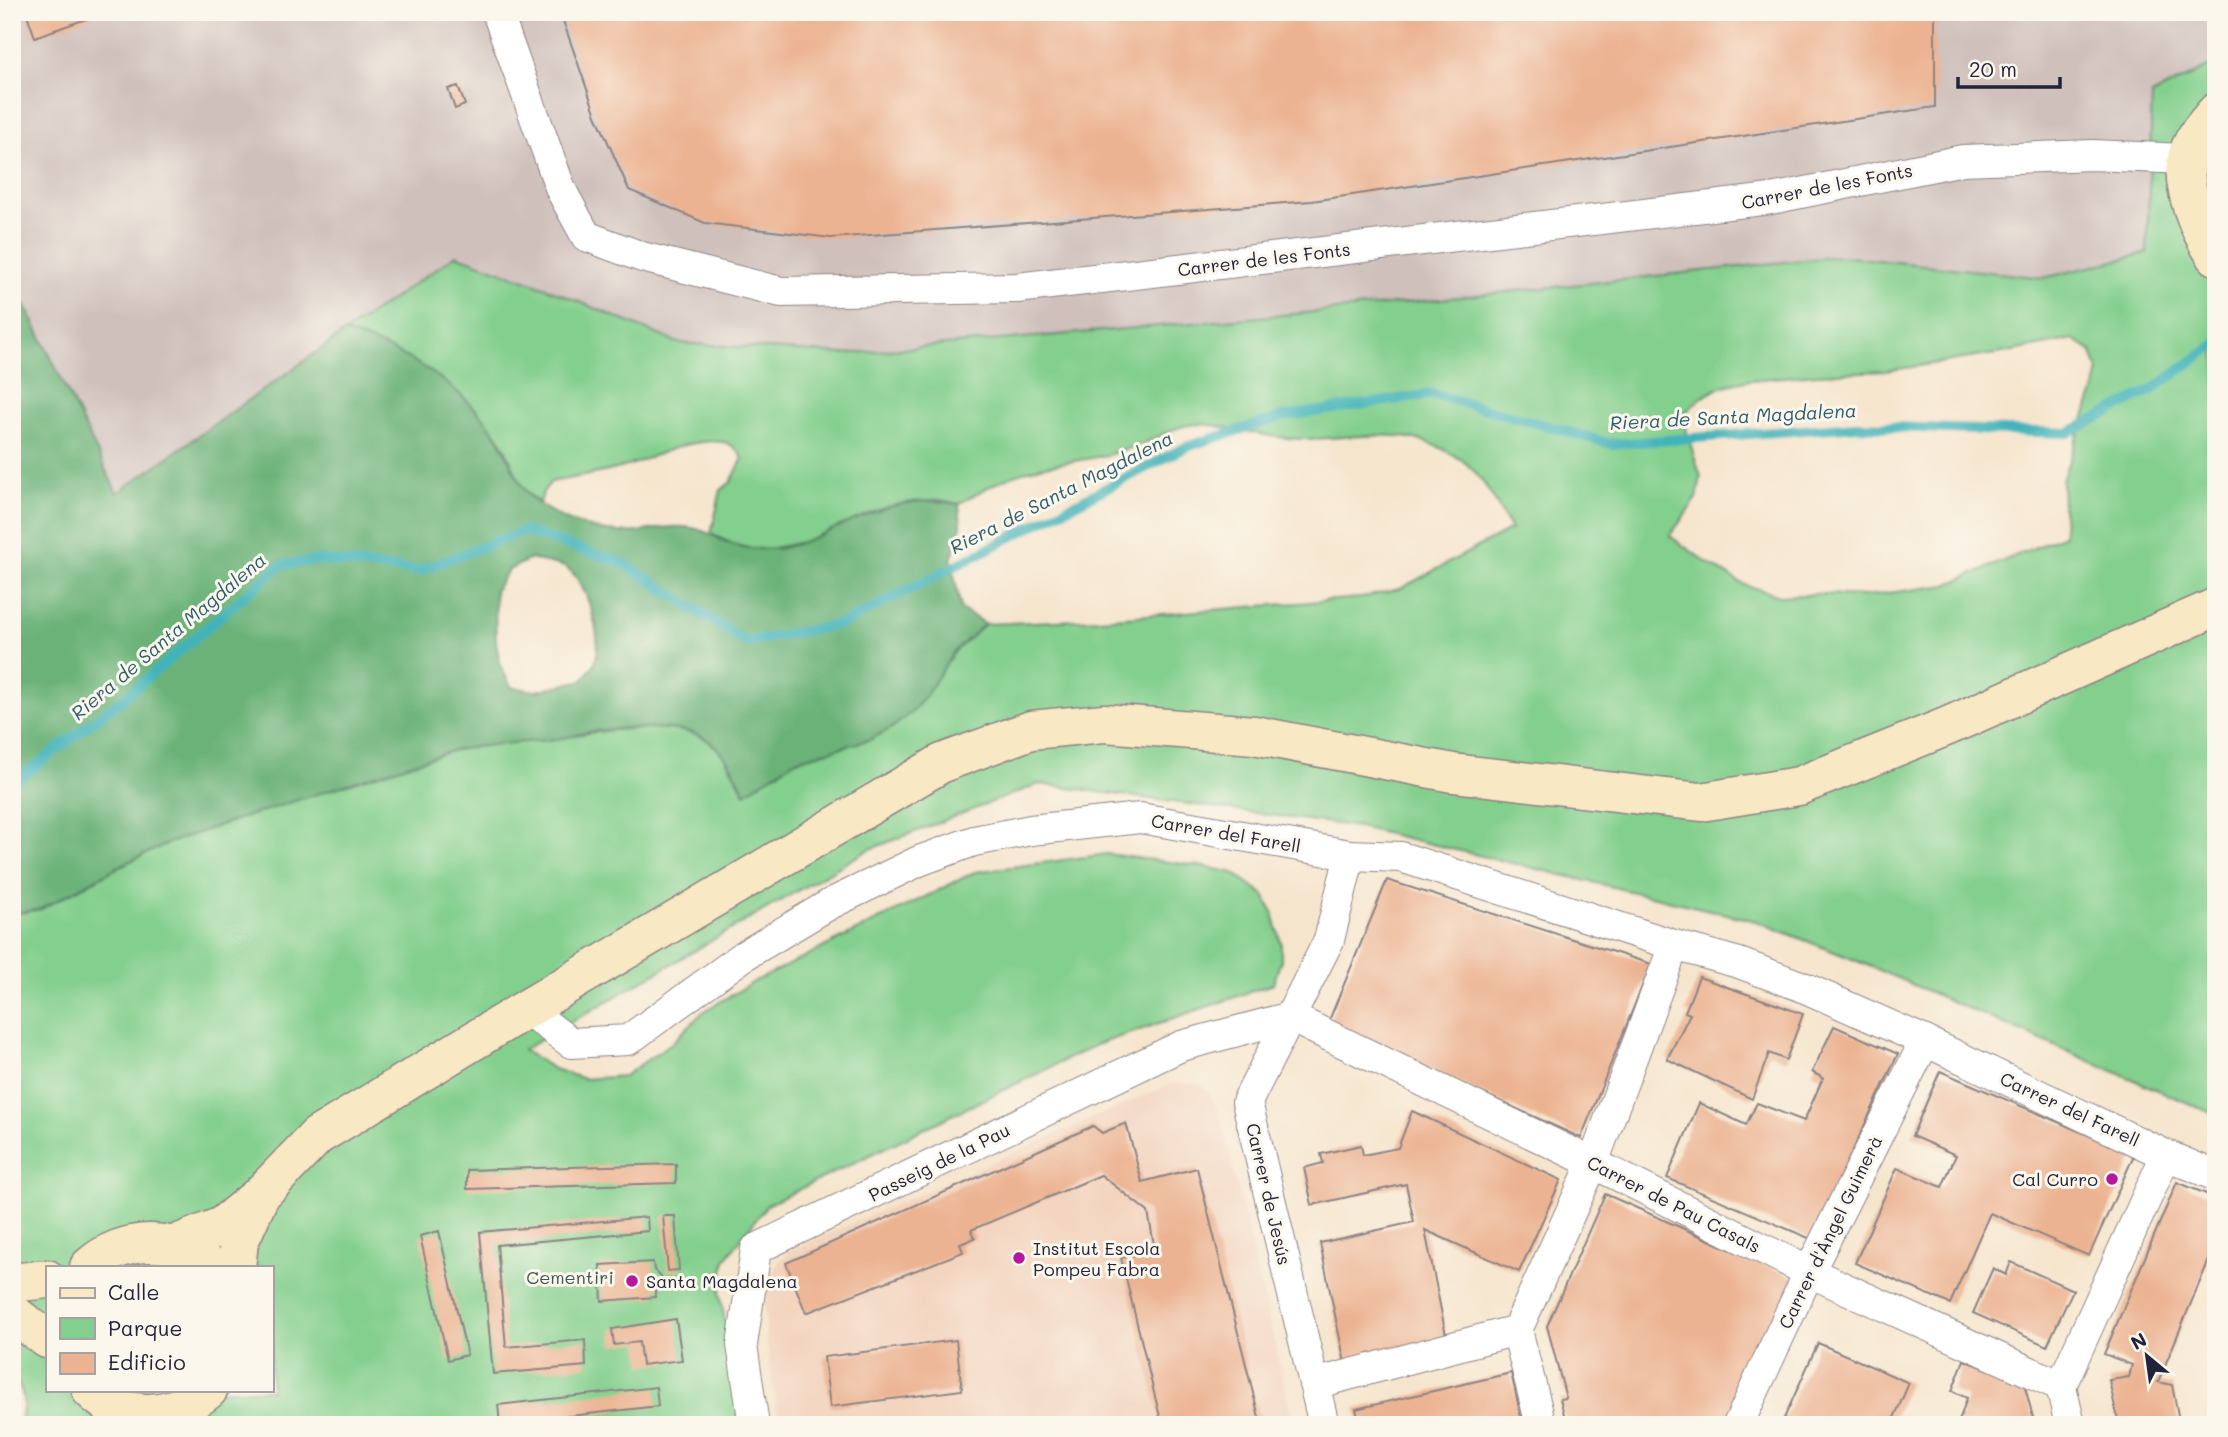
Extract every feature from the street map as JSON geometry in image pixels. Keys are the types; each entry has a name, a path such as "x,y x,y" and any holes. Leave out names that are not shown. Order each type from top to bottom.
{"street":[{"name":"Carrer de les Fonts","path":"497,12 561,190 586,236 642,257 781,292 1017,288 1771,199 1963,160 2092,155 2186,159"},
{"path":"2213,251 2188,198 2186,159 2199,131 2216,112"},
{"path":"172,1245 222,1226 260,1195 317,1136 526,1009 943,762 1031,730 1104,723 1254,735 1453,773 1700,802 1799,786 1948,726 2216,607"},
{"name":"Carrer del Farell","path":"526,1009 571,1043 628,1040 745,955 830,904 919,862 963,845 1031,830 1140,818 1350,855 1401,856 1674,945 1739,963 1803,987 1925,1041 2216,1176"},
{"name":"Carrer de Jesús","path":"1324,1425 1247,1102 1329,940 1350,855"},
{"path":"1541,1425 1517,1330 1593,1163 1674,945"},
{"name":"Carrer de Pau Casals","path":"1290,1017 1593,1163 1809,1272 2061,1387"},
{"name":"Passeig de la Pau","path":"754,1425 742,1345 756,1249 1181,1046 1290,1017"},
{"name":"Carrer d'Àngel Guimerà","path":"1738,1425 1809,1272 1925,1041"},
{"path":"2070,1425 2061,1387 2166,1155"},
{"path":"236,1266 239,1242 260,1195"},
{"path":"90,1266 102,1256 127,1246 149,1242 172,1245 188,1251 208,1266"},
{"path":"12,1283 46,1279"},
{"path":"12,1313 46,1338"},
{"path":"1314,1384 1517,1330"},
{"path":"94,1392 108,1403 145,1419 170,1411 206,1392"},
{"path":"209,1392 210,1425"}],"shaded area":[{"path":"12,12 2216,12 2216,63 2152,95 2147,253 2044,278 1840,256 1349,309 844,354 678,343 544,287 456,255 117,493 12,278"},
{"name":"Institut Escola Pompeu Fabra","path":"1173,1083 1198,1084 1208,1091 1219,1110 1294,1425 779,1425 767,1343 764,1292 776,1266 789,1251"}],"green space":[{"name":"Cementiri","path":"2216,63 2216,1115 1855,960 1756,921 1359,827 1039,784 868,850 523,1050 554,1069 584,1079 624,1076 673,1042 703,1012 752,983 975,872 1107,854 1234,873 1264,895 1273,913 1281,943 1281,960 1273,984 1096,1045 767,1205 725,1260 720,1291 741,1425 20,1425 23,1394 21,1388 12,1380 12,914 41,909 171,842 462,749 638,728 678,730 695,734 712,744 725,759 745,793 796,760 871,739 893,727 954,652 985,624 1100,619 1360,598 1400,589 1511,529 1480,478 1454,455 1431,444 1388,435 1301,439 1277,437 1198,424 1177,428 1145,443 1114,453 1018,473 959,504 936,499 872,513 808,541 758,551 711,534 721,490 731,482 743,458 732,446 723,442 687,444 621,468 551,482 543,492 540,504 521,484 504,447 486,421 452,387 391,350 345,332 456,255 544,287 678,343 844,354 1349,309 1840,256 2044,278 2147,253 2152,95","holes":["2073,339 2091,351 2099,371 2062,480 2064,535 1947,585 1866,596 1780,596 1743,584 1670,536 1697,498 1701,477 1687,434 1685,413 1702,397 1723,386 1750,380 1886,371"]},
{"path":"12,278 117,493 345,332 406,357 459,393 500,440 514,472 528,494 559,516 591,528 637,532 685,527 740,547 770,549 801,542 894,506 925,501 959,504 961,526 951,560 961,609 985,624 954,652 912,712 871,739 796,760 745,793 726,758 712,743 695,734 671,729 588,732 561,738 451,751 171,842 41,909 12,914","holes":["530,559 564,567 575,576 592,612 597,640 595,661 583,680 536,691 511,687 500,665 496,641 495,591 508,570"]}],"building":[{"path":"26,12 103,12 103,13 35,37"},
{"path":"560,12 1935,12 1935,107 1312,201 831,238 705,223 629,190 596,115"},
{"path":"458,86 465,105 455,109 448,89"},
{"path":"1387,880 1651,964 1581,1138 1328,1023"},
{"path":"1699,977 1803,1014 1786,1060 1769,1053 1752,1099 1667,1059 1690,1014 1685,1012"},
{"path":"1834,1026 1898,1054 1811,1239 1667,1178 1699,1103 1746,1125 1757,1103 1804,1121 1823,1078 1812,1072"},
{"path":"1940,1071 2134,1155 2089,1256 1990,1213 1950,1304 1855,1263 1897,1168 1942,1187 1956,1155 1912,1136"},
{"path":"1412,1111 1561,1180 1519,1272 1425,1230 1447,1340 1345,1363 1320,1243 1414,1222 1406,1184 1312,1205 1304,1168 1323,1163 1321,1154 1361,1145 1363,1155 1398,1148"},
{"path":"1126,1123 1142,1182 1197,1168 1261,1425 1162,1425 1121,1258 1155,1250 1148,1212 1101,1175 971,1230 975,1238 960,1244 963,1252 806,1313 786,1263 1093,1126 1102,1133"},
{"path":"676,1164 676,1183 467,1189 467,1170"},
{"path":"2177,1182 2216,1198 2216,1243 2158,1382 2172,1385 2180,1425 2119,1425 2109,1380 2129,1377 2132,1365 2104,1354"},
{"path":"1605,1194 1795,1278 1730,1425 1567,1425 1560,1399 1566,1398 1547,1326"},
{"path":"663,1216 675,1216 679,1270 668,1271"},
{"path":"647,1217 648,1231 497,1245 506,1347 585,1340 586,1366 493,1374 480,1232"},
{"path":"439,1231 467,1355 448,1360 420,1236"},
{"name":"Santa Magdalena","path":"653,1262 654,1270 663,1279 661,1286 655,1290 655,1297 602,1301 600,1265"},
{"path":"2011,1262 2073,1290 2047,1346 1973,1313 1993,1268 2006,1275"},
{"path":"676,1319 682,1360 642,1365 639,1342 614,1345 612,1329"},
{"path":"956,1340 962,1390 830,1407 824,1357"},
{"path":"1818,1343 1909,1383 1891,1425 1781,1425"},
{"path":"1964,1360 2024,1383 2035,1425 1958,1424 1967,1398 1952,1391"},
{"path":"1511,1373 1523,1425 1360,1425 1356,1409"},
{"path":"656,1387 658,1406 500,1424 498,1405"},
{"path":"1099,1420 1099,1425 1064,1425 1064,1423"}],"waterway":[{"name":"Riera de Santa Magdalena","path":"12,784 125,697 281,565 319,560 418,571 524,531 623,563 746,642 842,624 1186,447 1281,417 1432,394 1612,444 1858,426 2068,433 2152,390 2216,344"}],"place":[{"name":"Cal Curro","path":"2112,1179"},
{"name":"Institut Escola Pompeu Fabra","path":"1019,1258"},
{"name":"Santa Magdalena","path":"632,1281"}]}
